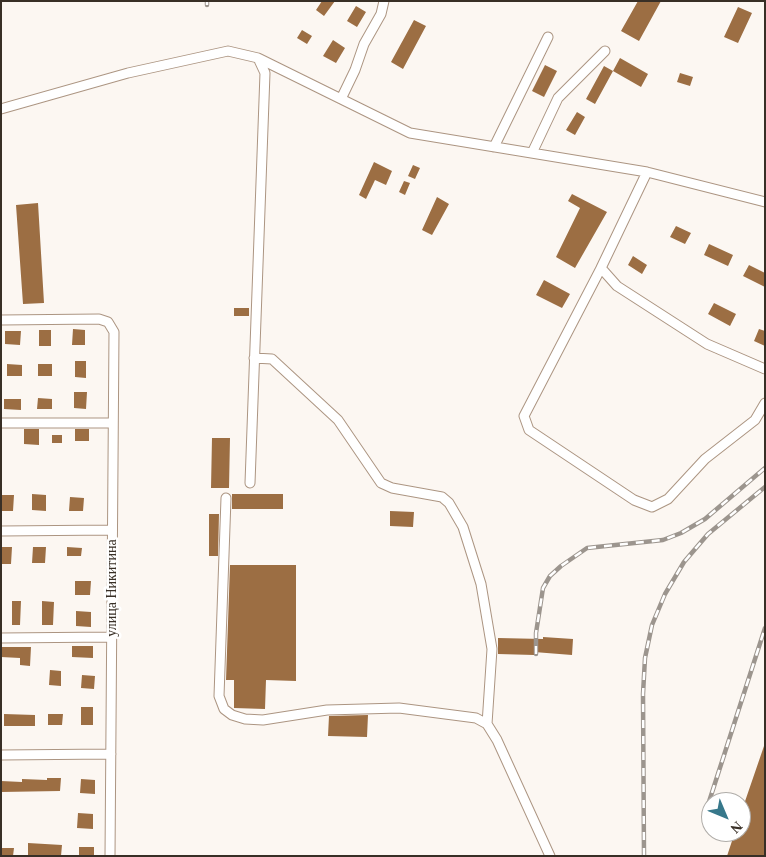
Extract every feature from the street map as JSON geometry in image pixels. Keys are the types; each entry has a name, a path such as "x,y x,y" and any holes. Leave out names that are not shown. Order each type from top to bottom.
{"street":[{"path":"341,99 355,70 364,44 381,14 384,1"},
{"path":"494,147 548,37"},
{"path":"1,109 128,73 228,51 258,58 410,133 647,172 765,202"},
{"path":"532,153 558,98 605,51"},
{"path":"250,483 265,73 258,58"},
{"path":"647,172 601,268 524,416 529,430 634,500 652,507 668,499 705,459 754,420 765,403"},
{"path":"601,268 617,286 707,344 765,369"},
{"name":"улица Никитина","path":"1,320 99,319 108,322 114,332 110,856"},
{"path":"254,358 272,359 338,420 381,483 392,488 442,497 449,503 463,527 481,584 492,649 487,724"},
{"path":"1,423 113,423"},
{"path":"226,498 219,696 224,709 232,715 245,719 263,720 327,710 399,708 476,718 487,724 497,740 550,856"},
{"path":"1,531 112,530"},
{"path":"1,638 111,637"},
{"path":"1,755 110,754"}],"building":[{"path":"322,1 335,1 324,16 316,10"},
{"path":"638,1 661,1 639,41 621,31"},
{"path":"356,6 366,12 357,27 347,21"},
{"path":"738,7 752,13 738,43 724,37"},
{"path":"414,20 426,26 403,69 391,62"},
{"path":"302,30 312,36 307,44 297,38"},
{"path":"333,40 345,48 336,63 323,56"},
{"path":"620,58 648,74 641,87 613,71"},
{"path":"545,65 557,71 544,97 532,91"},
{"path":"604,66 613,71 595,104 586,99"},
{"path":"680,73 693,77 690,86 677,82"},
{"path":"577,112 585,117 575,135 566,130"},
{"path":"374,162 392,171 386,185 375,180 366,199 359,195"},
{"path":"413,165 420,168 415,179 408,176"},
{"path":"404,181 410,183 405,195 399,192"},
{"path":"572,194 607,212 575,268 556,257 580,208 568,201"},
{"path":"437,197 449,204 432,235 422,230"},
{"path":"38,203 44,303 23,304 16,205"},
{"path":"676,226 691,233 685,244 670,237"},
{"path":"709,244 733,255 728,266 704,255"},
{"path":"633,256 647,265 642,274 628,265"},
{"path":"749,265 765,273 765,287 743,276"},
{"path":"544,280 570,294 562,308 536,295"},
{"path":"714,303 736,314 730,326 708,314"},
{"path":"234,308 249,308 249,316 234,316"},
{"path":"73,329 85,330 85,345 72,345"},
{"path":"759,329 765,331 765,346 754,341"},
{"path":"39,330 51,330 51,346 39,346"},
{"path":"5,331 21,331 20,345 5,344"},
{"path":"75,361 86,361 86,378 75,377"},
{"path":"7,364 22,365 22,376 7,376"},
{"path":"38,364 52,364 52,376 38,376"},
{"path":"74,392 87,392 86,409 74,408"},
{"path":"38,398 52,399 52,409 37,409"},
{"path":"4,399 21,399 21,410 4,409"},
{"path":"24,429 39,429 39,445 24,444"},
{"path":"75,429 89,429 89,441 75,441"},
{"path":"52,435 62,435 62,443 52,443"},
{"path":"212,438 230,438 229,488 211,488"},
{"path":"32,494 46,495 46,511 32,510"},
{"path":"232,494 283,494 283,509 232,509"},
{"path":"1,495 14,495 13,511 1,511"},
{"path":"70,497 84,498 83,511 69,511"},
{"path":"390,511 414,512 413,527 390,526"},
{"path":"209,514 219,514 218,556 209,556"},
{"path":"1,547 12,547 11,564 1,564"},
{"path":"33,547 46,547 45,563 32,563"},
{"path":"67,547 82,548 81,556 67,556"},
{"path":"230,565 296,565 296,681 266,680 265,709 234,708 234,680 226,680"},
{"path":"75,581 91,581 90,595 75,595"},
{"path":"12,601 21,601 20,625 12,625"},
{"path":"42,601 54,602 53,625 42,625"},
{"path":"76,611 91,612 91,627 76,626"},
{"path":"543,637 573,639 572,655 534,652 534,655 498,654 498,638 543,639"},
{"path":"72,646 93,646 93,658 72,657"},
{"path":"1,647 31,647 30,666 20,665 20,658 1,657"},
{"path":"50,670 61,671 61,686 49,685"},
{"path":"82,675 95,676 94,689 81,688"},
{"path":"81,707 93,707 93,725 81,725"},
{"path":"4,714 35,715 35,726 4,726"},
{"path":"48,714 63,714 62,725 48,725"},
{"path":"368,715 367,737 328,736 329,716"},
{"path":"764,746 765,856 727,856 732,842 751,842 751,792 748,792"},
{"path":"47,778 61,778 60,791 1,792 1,781 22,782 22,779 47,780"},
{"path":"81,779 95,780 95,794 80,793"},
{"path":"78,813 93,814 93,829 77,828"},
{"path":"28,843 62,845 61,856 28,856"},
{"path":"79,847 94,847 94,856 79,856"},
{"path":"1,848 14,848 13,856 1,856"}],"railway":[{"path":"536,654 536,633 543,588 550,576 561,566 587,548 663,540 681,533 705,519 765,468"},
{"path":"644,856 643,694 645,658 652,625 665,594 684,562 708,534 765,487"},
{"path":"712,792 765,628"}]}
